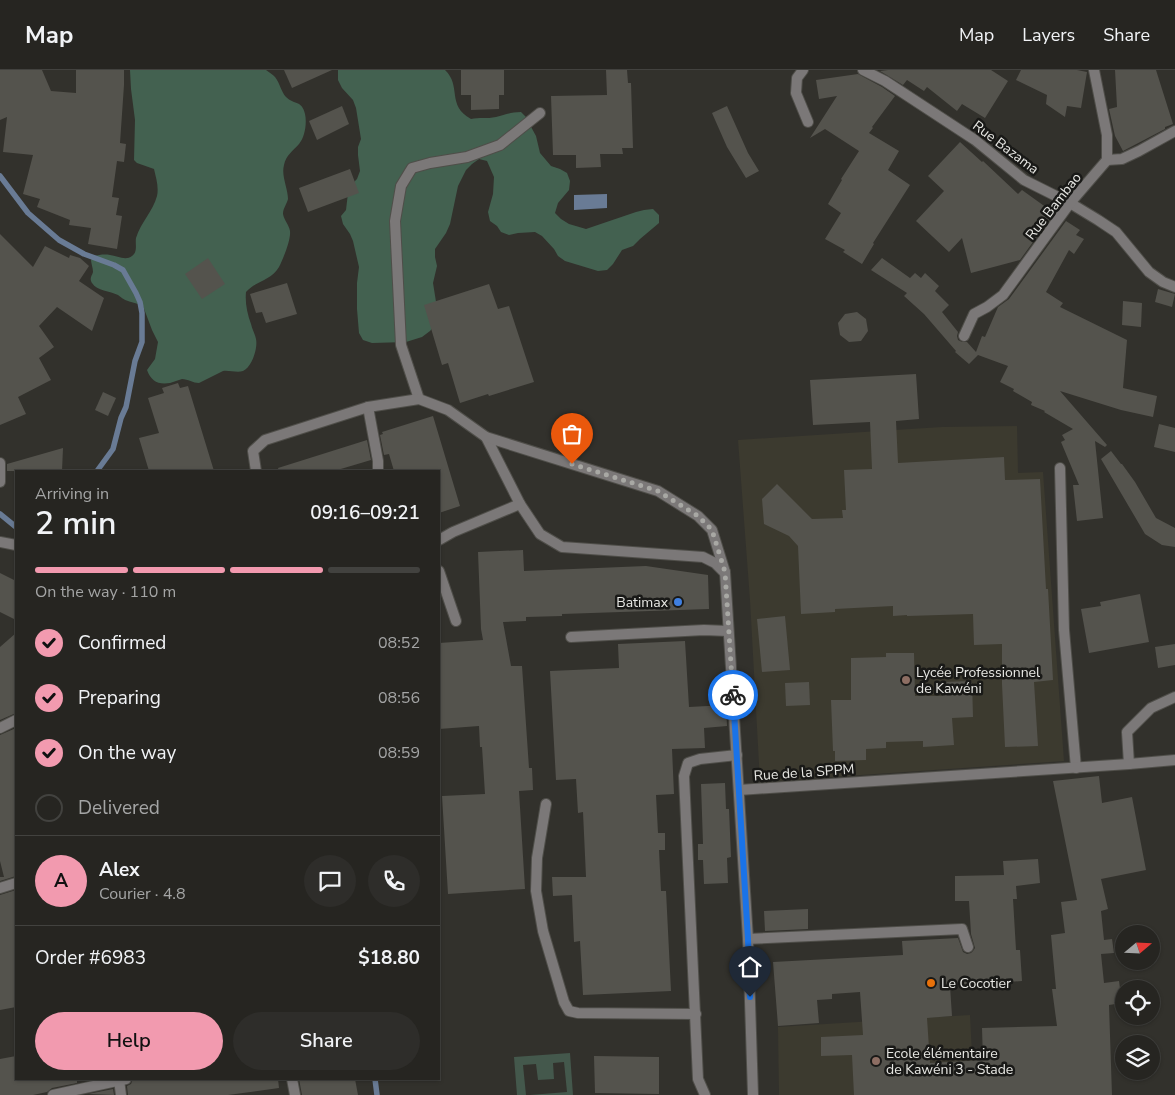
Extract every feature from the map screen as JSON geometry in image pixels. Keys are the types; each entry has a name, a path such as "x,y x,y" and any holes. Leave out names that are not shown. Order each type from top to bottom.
{"street":[{"path":"803,70 797,78 796,93 808,122"},
{"name":"Rue Bazama","path":"864,70 885,81 975,140 1024,180 1070,203 1116,232 1149,272 1163,282 1175,287"},
{"path":"1094,70 1107,135 1107,160 1122,159 1175,131"},
{"path":"419,398 402,345 395,221 401,186 412,168 467,157 500,145 540,113"},
{"name":"Rue Bambao","path":"964,336 974,314 988,307 1003,295 1070,203 1107,160"},
{"path":"256,470 253,451 265,440 368,407 419,398 448,410 486,437 658,491 698,516 712,530 725,572 739,790"},
{"path":"368,407 378,470"},
{"path":"486,437 520,504 540,534 562,547 703,557 715,563 725,572"},
{"path":"0,463 0,482"},
{"path":"1060,468 1064,630 1076,768"},
{"path":"440,539 453,532 520,504"},
{"path":"0,542 15,546"},
{"path":"440,574 456,621"},
{"path":"572,637 728,630"},
{"path":"1129,764 1127,732 1151,708 1175,697"},
{"path":"0,728 15,720"},
{"path":"705,1095 698,1079 684,776 688,763 700,759 737,755"},
{"name":"Rue de la SPPM","path":"753,1095 748,939 739,790 1175,760"},
{"path":"546,804 537,858 536,890 543,931 564,1002 569,1011 578,1014 696,1014"},
{"path":"0,888 15,883"},
{"path":"748,939 962,929 968,947"},
{"path":"53,1095 122,1080 121,1095"},
{"path":"292,1080 295,1095"}],"shaded area":[{"name":"Lycée Professionnel de Kawéni","path":"1017,426 1018,473 1043,472 1064,761 760,782 750,600 738,440 942,427"},
{"name":"Ecole élémentaire de Kawéni 3 - Stade","path":"970,1015 974,1095 779,1095 778,1027"}],"green space":[{"path":"130,70 266,70 275,77 286,97 300,105 304,110 306,121 304,134 299,144 286,158 283,169 288,199 283,214 290,231 283,259 276,272 246,292 247,312 256,337 256,343 252,361 243,371 223,371 199,383 182,379 170,383 159,383 151,377 147,370 155,359 158,342 143,306 100,289 94,286 91,281 93,272 91,260 94,256 108,255 127,258 134,254 138,232 153,207 157,196 154,169 137,163 134,160 135,120"},
{"path":"338,70 445,70 453,82 456,102 459,108 463,114 471,119 493,118 521,112 527,118 536,136 540,153 551,166 567,173 570,181 569,190 558,203 555,213 561,219 569,224 586,229 636,212 653,209 659,215 659,223 633,246 622,250 607,270 598,271 565,261 558,256 542,236 535,232 509,235 501,232 490,221 488,212 493,194 494,177 487,161 479,159 466,170 458,186 450,224 435,249 437,266 433,283 437,308 435,325 422,337 406,342 372,343 363,340 359,333 357,309 359,267 353,241 343,224 341,216 346,210 351,185 357,179 360,171 358,147 361,139 356,108 353,100 342,88 338,80"},
{"path":"570,1053 573,1095 530,1095 567,1092 564,1062 553,1063 554,1079 538,1080 536,1064 523,1065 526,1095 517,1095 514,1057"}],"water":[{"path":"607,194 607,208 574,210 574,195"}],"building":[{"path":"0,70 42,70 51,91 76,93 76,70 124,70 120,143 126,144 124,162 117,161 112,197 119,198 116,215 122,216 117,249 88,244 91,228 69,225 70,220 37,207 40,199 23,194 33,155 3,152 7,117 0,120"},
{"path":"284,70 332,70 292,88"},
{"path":"461,70 504,70 504,95 499,95 499,109 471,110 471,95 461,95"},
{"path":"606,70 627,70 628,83 631,83 633,148 622,148 623,154 600,154 601,167 576,168 576,155 553,155 551,96 607,95"},
{"path":"991,70 1008,81 985,118 962,104 957,111 927,87 924,91 907,80 903,85 880,71"},
{"path":"1021,70 1077,70 1087,72 1081,108 1067,106 1065,117 1046,104 1047,95 1016,80"},
{"path":"1115,70 1156,70 1173,124 1123,151 1115,136 1109,109 1117,107"},
{"path":"858,74 895,96 869,133 899,151 888,170 910,185 873,243 862,264 843,252 845,250 825,239 841,213 828,204 859,151 825,129 810,138 837,96 819,99 816,80"},
{"path":"342,106 349,124 317,140 309,121"},
{"path":"727,106 748,153 759,171 746,178 727,147 712,113"},
{"path":"960,142 1018,194 1022,190 1054,213 1020,260 971,273 962,238 949,252 916,221 944,191 928,176"},
{"path":"350,169 359,193 308,212 299,188"},
{"path":"1066,221 1080,230 1076,235 1084,239 1074,254 1069,250 1046,292 1063,303 1060,307 1127,340 1123,388 1157,396 1153,417 1121,410 1060,391 1107,445 1105,447 1095,441 1103,518 1077,521 1073,485 1079,485 1061,442 1065,440 1062,435 1073,429 1045,411 1031,405 1032,402 1000,382 1008,366 978,355 969,364 955,352 924,314 904,296 907,293 871,270 882,258 910,278 915,273 921,278 925,273 939,286 935,291 949,305 942,312 958,332 958,340 967,342 976,352 982,336 985,337 998,307 1009,299"},
{"path":"0,234 33,267 45,246 69,258 70,255 80,258 89,266 79,281 104,298 92,331 57,307 39,326 54,347 39,358 51,380 18,397 26,414 0,425"},
{"path":"208,258 225,284 202,299 185,274"},
{"path":"287,283 297,314 266,323 262,312 256,313 250,294"},
{"path":"489,284 498,309 509,306 534,382 460,403 448,363 442,365 424,305"},
{"path":"1158,289 1175,294 1172,307 1155,302"},
{"path":"1123,301 1142,303 1141,327 1122,325"},
{"path":"857,312 866,319 868,331 861,341 849,342 840,335 838,323 845,314"},
{"path":"916,374 919,419 896,421 898,463 1004,457 1005,480 1040,479 1053,680 1034,682 1038,746 1005,747 1002,644 974,645 973,614 893,616 893,606 835,609 835,612 801,614 798,546 789,536 764,524 762,499 777,484 812,519 843,518 842,510 846,510 844,470 872,469 870,422 813,425 810,380"},
{"path":"178,383 180,388 188,386 214,470 149,470 139,438 159,433 148,398 164,393 162,388"},
{"path":"103,392 116,398 108,416 95,410"},
{"path":"433,416 460,506 440,513 440,470 394,470 389,454 384,455 380,435 383,434 382,432"},
{"path":"1159,424 1175,428 1175,452 1154,447"},
{"path":"367,440 371,460 337,470 279,470 278,468"},
{"path":"63,448 62,470 7,471 7,464"},
{"path":"1111,451 1135,482 1156,518 1175,528 1175,547 1162,545 1145,534 1101,459"},
{"path":"523,550 524,571 646,566 708,575 709,609 562,614 562,616 526,617 526,621 503,622 511,666 522,666 529,768 532,768 533,790 519,791 525,889 448,894 442,796 485,794 479,726 440,729 440,643 483,640 478,552"},
{"path":"0,573 15,580 15,620 0,612"},
{"path":"1140,594 1149,642 1089,653 1081,609 1101,606 1100,602"},
{"path":"785,616 790,670 762,672 757,619"},
{"path":"15,634 15,713 0,720 0,647"},
{"path":"685,641 689,707 726,705 727,726 704,728 705,748 672,749 674,794 656,795 658,833 665,833 665,850 659,850 661,891 666,891 671,991 583,995 580,941 574,942 572,895 553,896 552,877 586,877 583,812 578,813 576,779 556,780 550,671 619,668 618,644"},
{"path":"1175,644 1175,665 1158,668 1155,647"},
{"path":"886,653 914,653 915,696 943,696 943,682 972,681 973,717 952,718 954,745 923,747 923,741 886,742 886,748 866,749 866,760 835,761 831,700 851,700 851,658 886,657"},
{"path":"809,682 810,705 786,706 785,683"},
{"path":"15,728 15,876 0,881 0,877 4,877 0,861 0,735"},
{"path":"1099,776 1102,803 1132,797 1146,870 1101,879 1108,909 1101,911 1104,940 1112,939 1114,953 1101,954 1104,983 1115,982 1115,1004 1109,1005 1112,1095 854,1095 852,1055 821,1056 821,1037 863,1035 860,992 832,994 832,999 817,1000 819,1023 778,1026 773,962 903,955 902,941 958,938 963,952 971,953 975,948 971,934 969,901 955,901 955,876 1004,875 1003,861 1038,859 1040,883 1016,886 1017,899 1013,899 1016,950 1020,950 1022,981 950,986 952,1016 927,1018 930,1063 983,1060 982,1028 1057,1026 1052,989 1056,989 1051,935 1065,933 1061,902 1077,900 1053,781"},
{"path":"725,783 726,809 729,809 731,857 727,858 728,883 704,884 703,860 698,860 698,844 703,844 701,784"},
{"path":"15,890 15,1007 0,1010 0,895"},
{"path":"808,909 808,929 765,931 764,911"},
{"path":"15,1056 15,1080 77,1080 77,1083 52,1088 47,1092 33,1095 0,1095 0,1059"},
{"path":"594,1056 659,1057 659,1094 595,1093"},
{"path":"133,1080 278,1080 279,1088 228,1095 128,1095 127,1086 131,1084"},
{"path":"299,1080 355,1080 358,1095 302,1095"},
{"path":"113,1089 114,1095 88,1094"}],"waterway":[{"path":"0,176 28,213 59,240 84,254 123,270 140,302 142,342 135,361 126,407 121,418 113,449 98,470"},
{"path":"0,514 15,526"},
{"path":"375,1080 377,1095"}],"way so far":[{"path":"572,464 658,491 698,516 712,530 725,572 733,695"}],"place":[{"name":"Batimax","path":"678,602"},
{"name":"Lycée Professionnel de Kawéni","path":"906,680"},
{"name":"Le Cocotier","path":"931,983"},
{"name":"Ecole élémentaire de Kawéni 3 - Stade","path":"876,1061"}],"route":[{"path":"733,695 750,997"}]}
